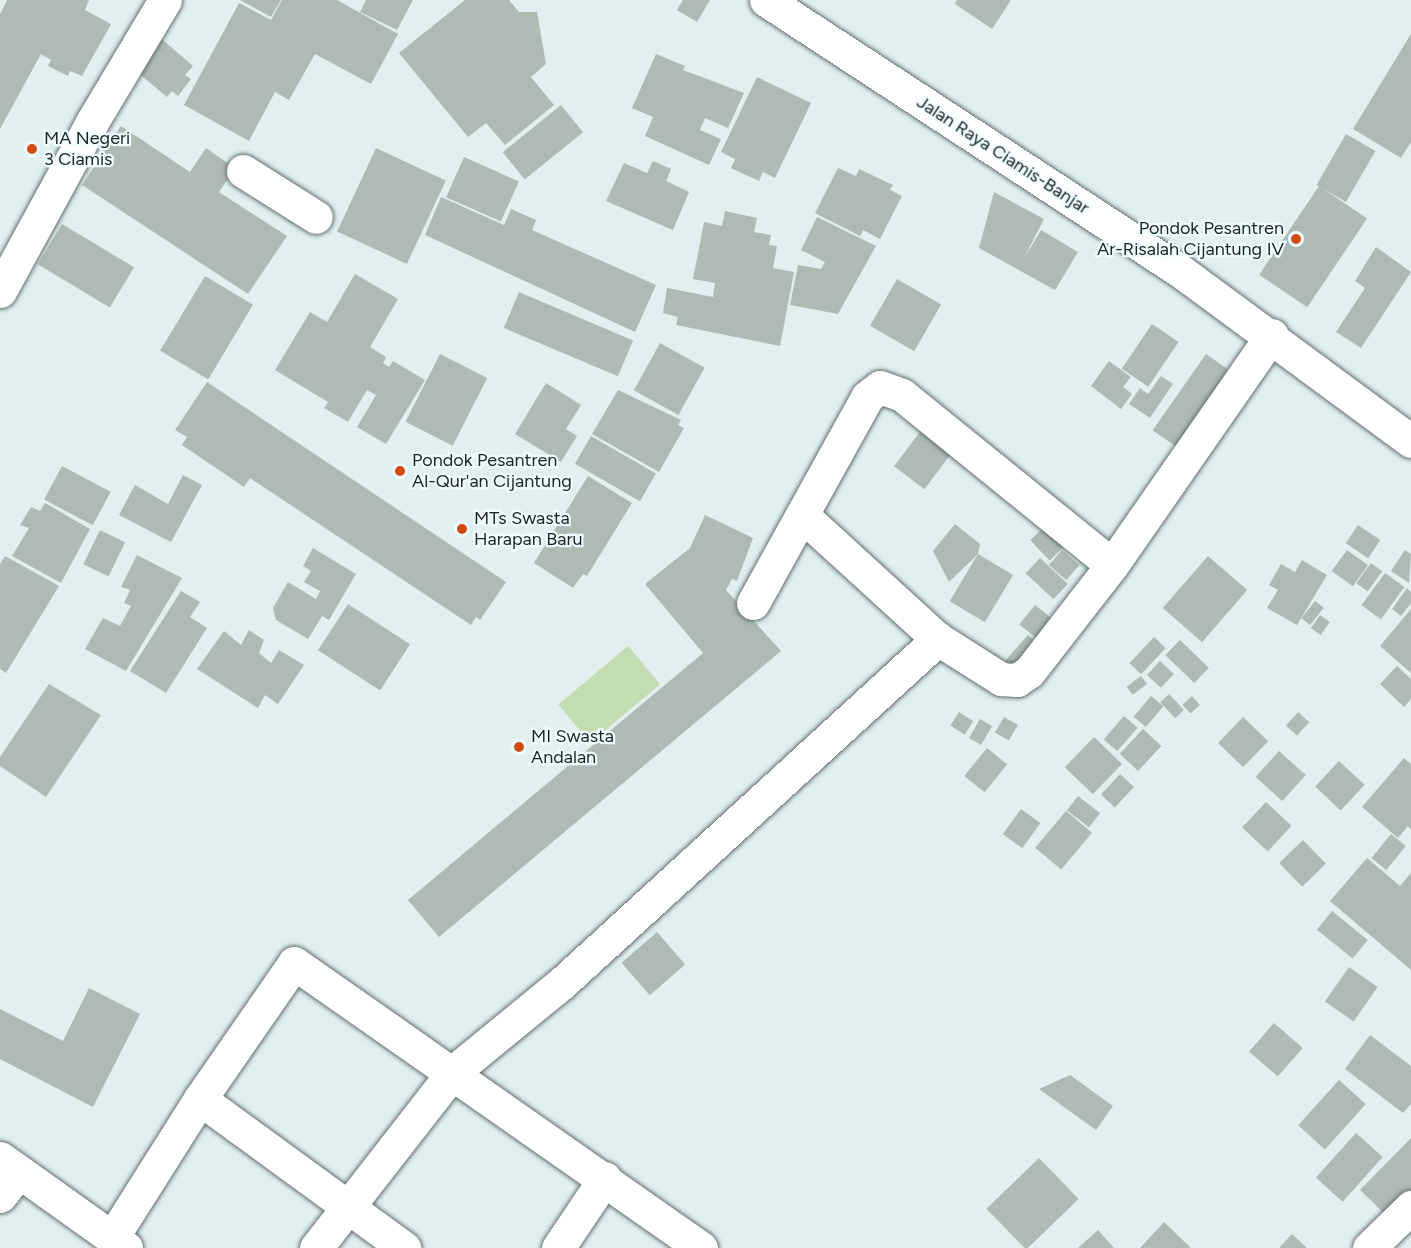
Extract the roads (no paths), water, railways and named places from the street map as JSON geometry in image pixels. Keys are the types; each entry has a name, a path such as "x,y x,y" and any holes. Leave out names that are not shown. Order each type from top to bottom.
{"main road":[{"path":"0,291 92,122 165,0"},
{"name":"Jalan Raya Ciamis-Banjar","path":"766,0 1179,270 1272,335 1411,441"},
{"path":"243,171 316,218"},
{"path":"802,515 938,639 1000,680 1017,680 1029,672 1112,565 1272,335"},
{"path":"753,603 867,398 876,388 885,387 902,395 1112,565"},
{"path":"316,1248 452,1073 562,983 938,639"},
{"path":"6,1175 119,1243 200,1099 294,963 605,1178 701,1248"},
{"path":"200,1099 345,1208 404,1248"},
{"path":"558,1248 605,1178"},
{"path":"1369,1248 1411,1207"}],"place":[{"name":"MA Negeri 3 Ciamis","path":"32,149"},
{"name":"Pondok Pesantren Ar-Risalah Cijantung IV","path":"1296,239"},
{"name":"Pondok Pesantren Al-Qur'an Cijantung","path":"400,471"},
{"name":"MTs Swasta Harapan Baru","path":"462,529"},
{"name":"MI Swasta Andalan","path":"519,747"}]}
